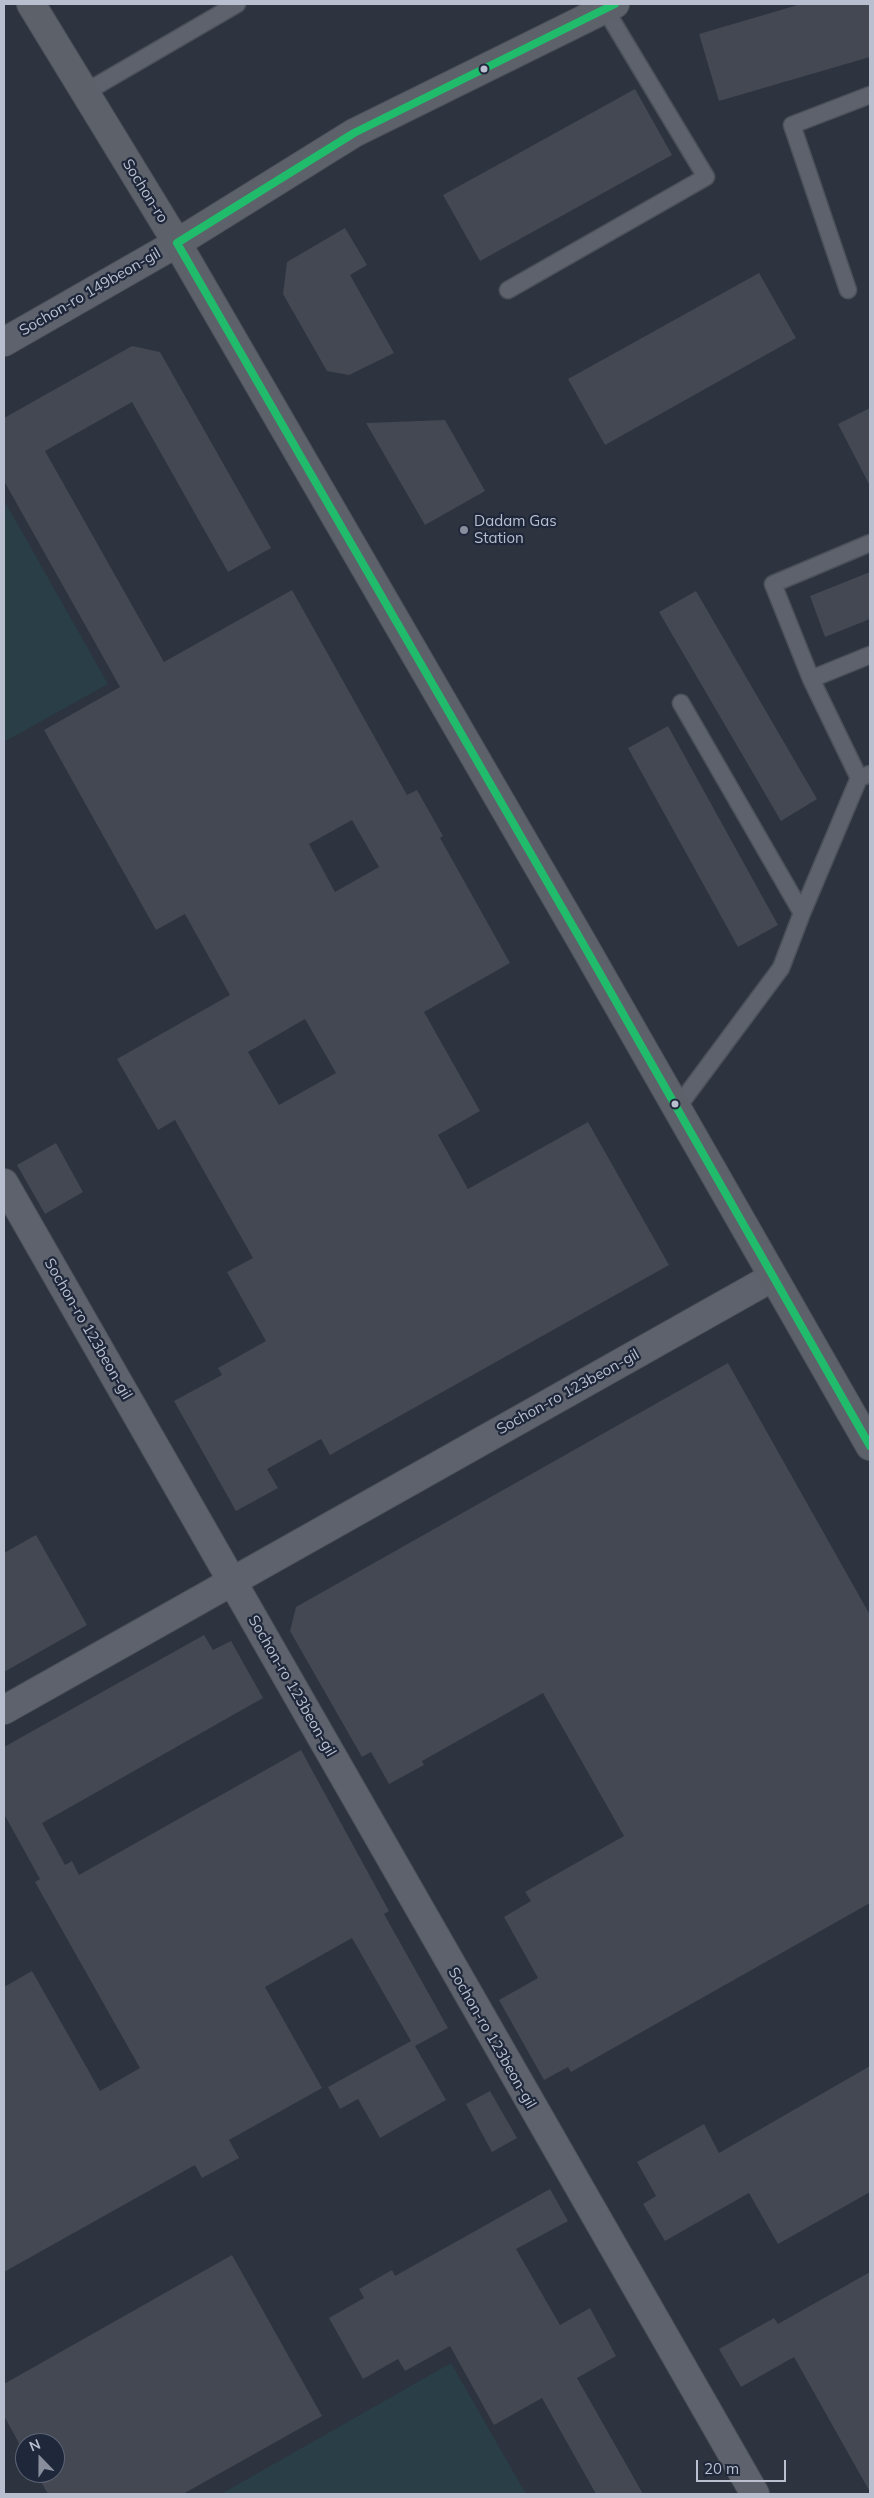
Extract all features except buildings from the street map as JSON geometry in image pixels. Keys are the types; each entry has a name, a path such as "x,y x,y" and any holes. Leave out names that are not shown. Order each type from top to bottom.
{"street":[{"name":"Sochon-ro","path":"31,4 177,243 870,1446"},
{"path":"177,243 354,134 610,6"},
{"name":"Sochon-ro 149beon-gil","path":"4,342 177,243"},
{"name":"Sochon-ro 123beon-gil","path":"4,1183 754,2494"},
{"name":"Sochon-ro 123beon-gil","path":"4,1710 232,1580 774,1277"}],"lane":[{"path":"84,93 237,4"},
{"path":"508,290 706,177 610,6"},
{"path":"848,290 792,125 870,95"},
{"path":"676,1108 781,968 802,913 864,776 811,679 773,584 870,543"},
{"path":"811,679 870,655"},
{"path":"681,703 802,913"}],"shaded area":[{"path":"4,500 108,684 4,742"},
{"path":"451,2363 526,2494 221,2494"}],"transit line":[{"path":"177,243 354,133 615,4"},
{"path":"177,243 582,942 870,1446"}],"place":[{"name":"Dadam Gas Station","path":"464,530"}]}
